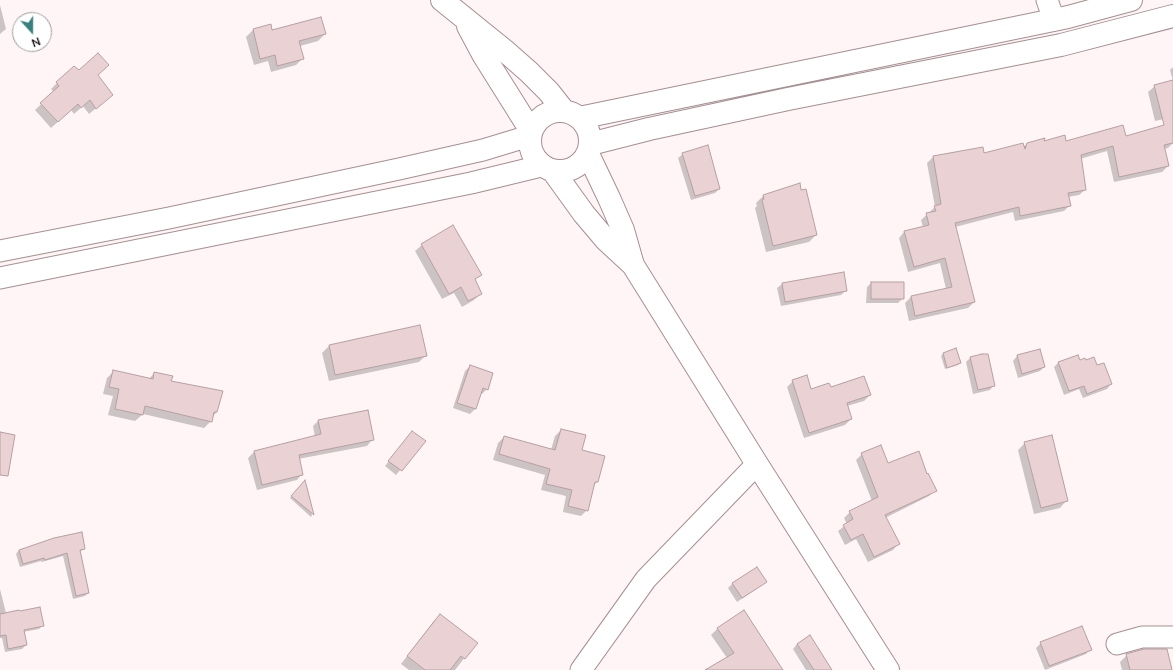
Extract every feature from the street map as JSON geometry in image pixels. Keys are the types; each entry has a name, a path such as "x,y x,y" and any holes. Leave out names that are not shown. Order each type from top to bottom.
{"main road":[{"path":"442,0 529,72 572,114 586,125 589,134 589,149 623,230 634,265 757,464 888,670"},
{"path":"634,265 606,240 547,168 533,156 530,150 530,133 536,122 544,115 554,111 572,114 1050,10 1068,17 1131,0"},
{"path":"463,16 530,133"},
{"path":"547,168 561,172 569,170 580,164 589,149 649,128 780,100 1061,45 1173,16"}],"street":[{"path":"0,251 169,218 399,169 483,150 530,133"},
{"path":"0,278 547,168"},
{"path":"581,670 646,579 757,464"},
{"path":"1117,644 1142,637 1173,637"}],"building":[{"path":"321,17 326,34 299,41 304,59 277,66 275,55 260,59 253,29 271,24 272,30"},
{"path":"98,53 109,65 98,75 113,95 96,109 90,100 81,108 78,104 58,122 40,103 59,86 56,82 74,66 79,70"},
{"path":"1173,80 1173,143 1164,145 1169,166 1119,177 1113,146 1081,155 1086,190 1068,193 1071,206 1020,216 1019,207 955,223 975,302 915,316 911,296 952,287 945,258 914,267 904,231 929,225 926,213 936,211 934,206 941,204 933,156 983,147 984,153 1023,143 1025,149 1027,143 1045,138 1044,141 1065,135 1066,141 1123,125 1126,136 1164,125 1154,85"},
{"path":"708,145 720,189 695,196 682,153"},
{"path":"800,183 801,190 806,189 817,235 773,246 762,200 764,199 763,195"},
{"path":"453,225 482,275 475,279 482,294 468,301 461,287 449,294 421,244"},
{"path":"844,272 847,291 785,302 782,283"},
{"path":"871,282 904,282 904,299 871,299"},
{"path":"420,325 427,356 335,375 329,345"},
{"path":"956,348 961,363 947,368 943,353"},
{"path":"1040,349 1045,367 1022,374 1017,355"},
{"path":"988,354 995,386 978,390 970,357"},
{"path":"1078,355 1080,360 1085,358 1086,360 1094,357 1097,365 1104,363 1112,384 1087,394 1084,386 1069,391 1058,362"},
{"path":"470,365 493,373 488,390 483,388 476,409 457,403"},
{"path":"113,370 153,379 154,372 173,376 171,381 223,391 217,412 214,412 212,422 145,406 143,415 115,409 119,389 109,387"},
{"path":"807,375 811,389 829,383 831,387 864,376 871,395 847,403 852,419 809,433 792,380"},
{"path":"368,410 374,440 299,455 303,475 262,485 254,451 321,434 318,420"},
{"path":"561,429 586,435 582,450 605,456 598,482 595,482 588,511 568,506 572,490 546,484 550,469 499,454 504,436 555,450"},
{"path":"412,431 426,441 402,471 388,461"},
{"path":"0,432 15,435 8,476 0,475"},
{"path":"1052,435 1068,501 1041,508 1024,442"},
{"path":"881,445 888,463 919,451 927,474 928,473 937,491 885,515 900,544 874,557 863,534 851,540 843,525 853,519 849,511 878,497 861,453"},
{"path":"305,480 314,515 291,496"},
{"path":"82,532 85,549 80,550 89,593 76,596 67,553 45,560 44,558 23,564 19,550 54,538"},
{"path":"757,567 767,582 742,598 732,583"},
{"path":"40,607 44,626 24,630 27,645 8,649 6,635 0,636 0,614"},
{"path":"744,610 783,670 705,670 734,653 717,628"},
{"path":"440,614 478,643 465,659 461,656 450,670 425,670 407,656"},
{"path":"1082,626 1092,650 1049,666 1040,642"},
{"path":"810,635 832,670 814,670 797,644"},
{"path":"1144,649 1167,649 1172,670 1130,670 1126,654"}]}
